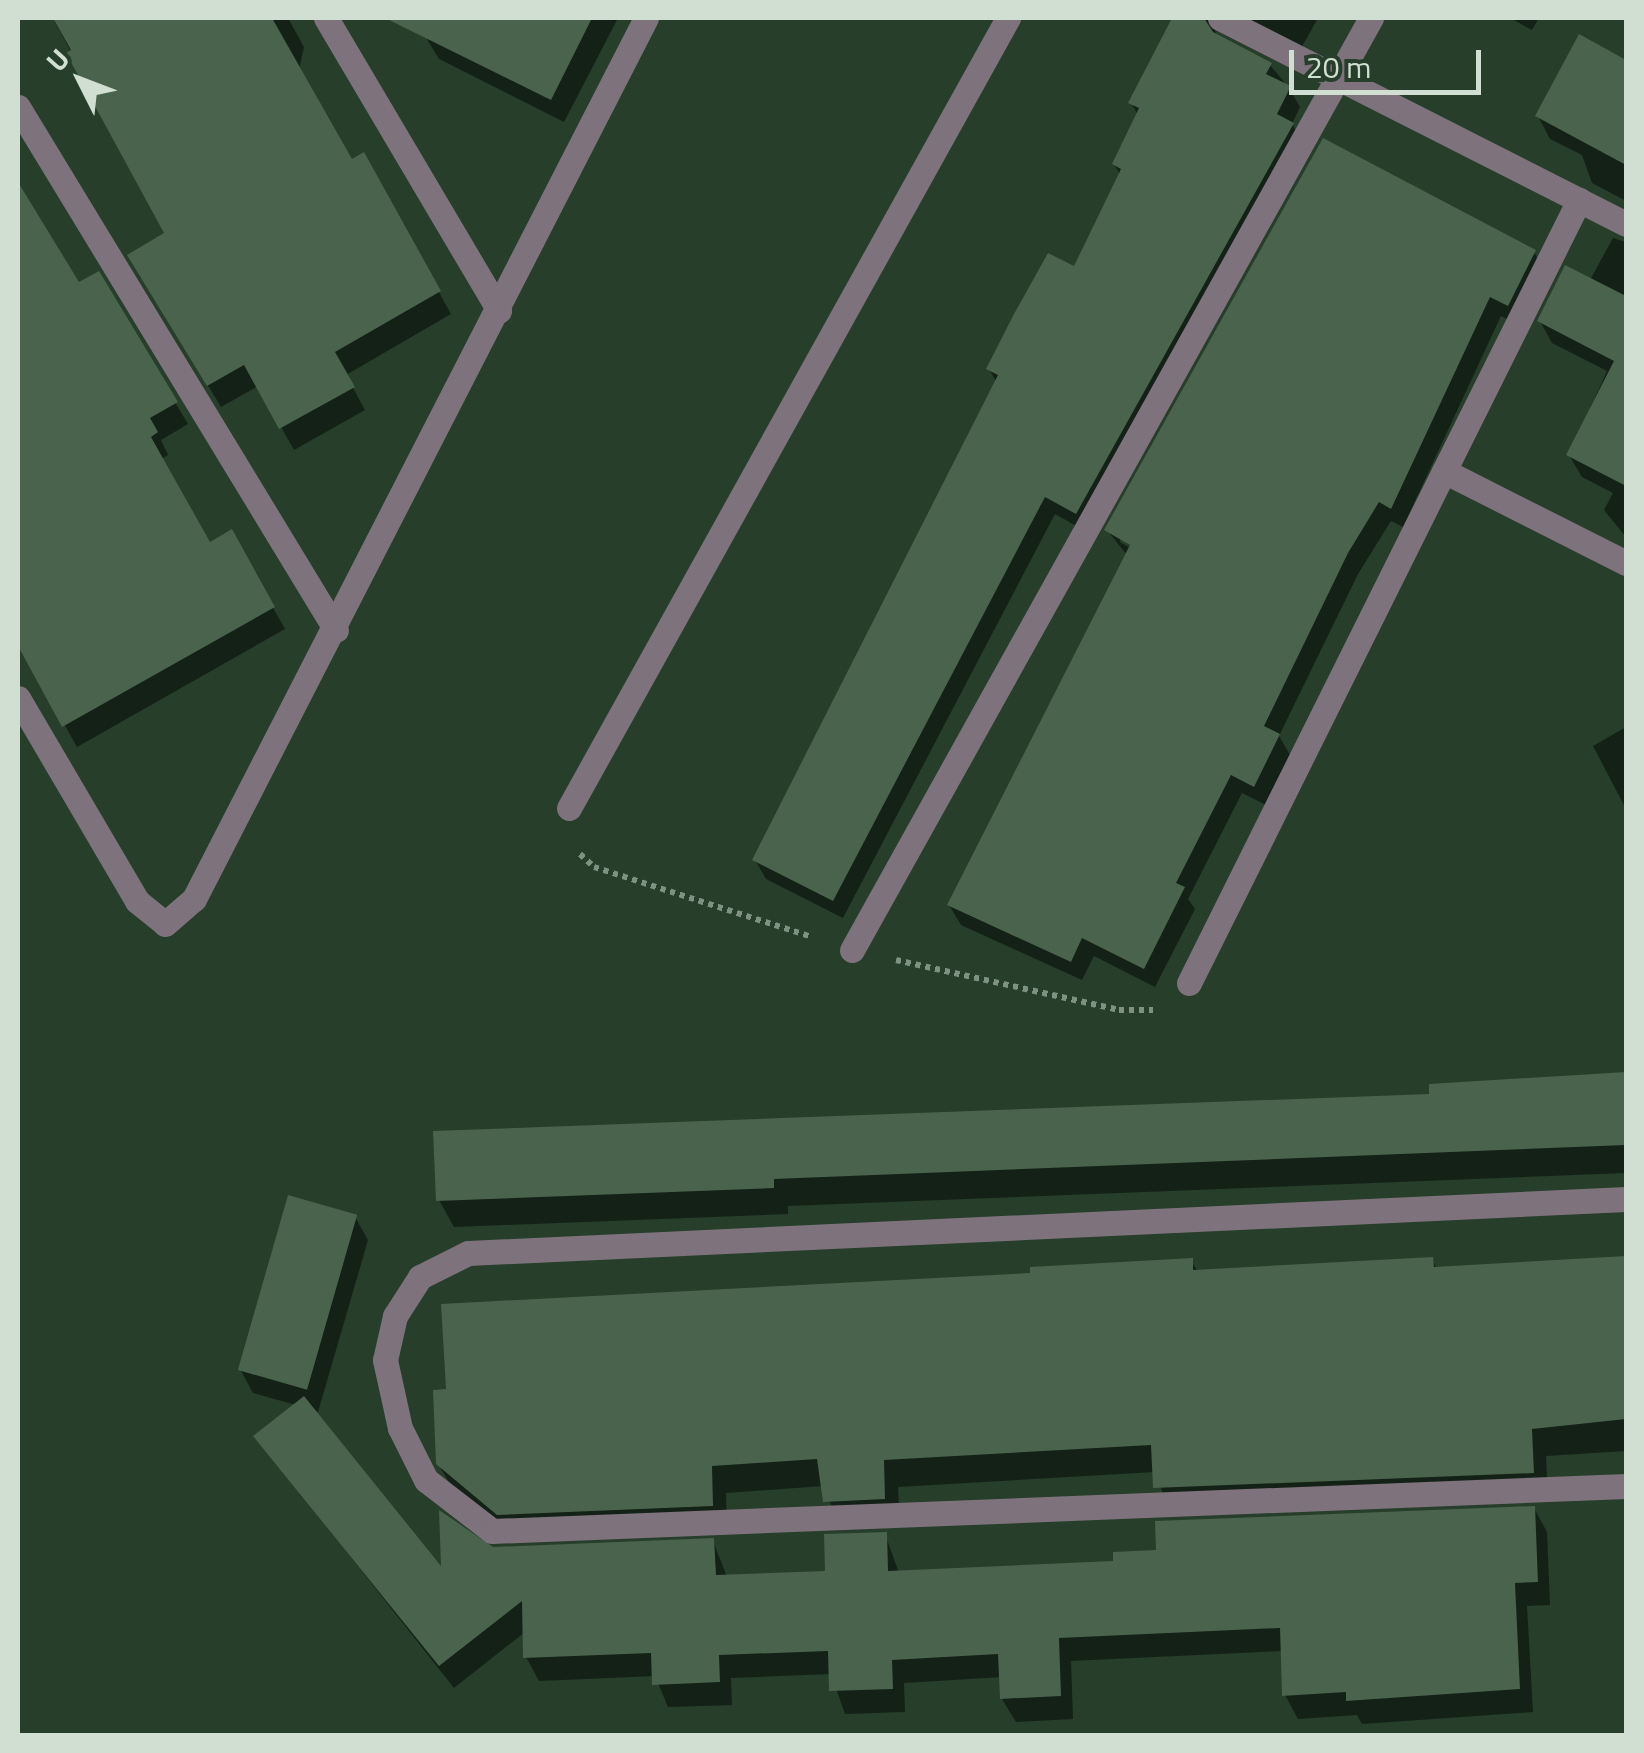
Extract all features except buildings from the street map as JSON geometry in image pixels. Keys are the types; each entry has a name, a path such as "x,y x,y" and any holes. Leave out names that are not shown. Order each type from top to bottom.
{"street":[{"path":"326,18 498,311"},
{"path":"18,698 137,901 165,924 194,900 336,630 646,18"},
{"path":"569,808 1008,18"},
{"path":"1220,18 1626,224"},
{"path":"852,950 1372,18"},
{"path":"18,108 336,630"},
{"path":"1189,984 1579,200"},
{"path":"1444,471 1626,562"},
{"path":"1626,1200 468,1253 420,1277 395,1316 385,1360 400,1428 426,1480 492,1531 1626,1486"}]}
